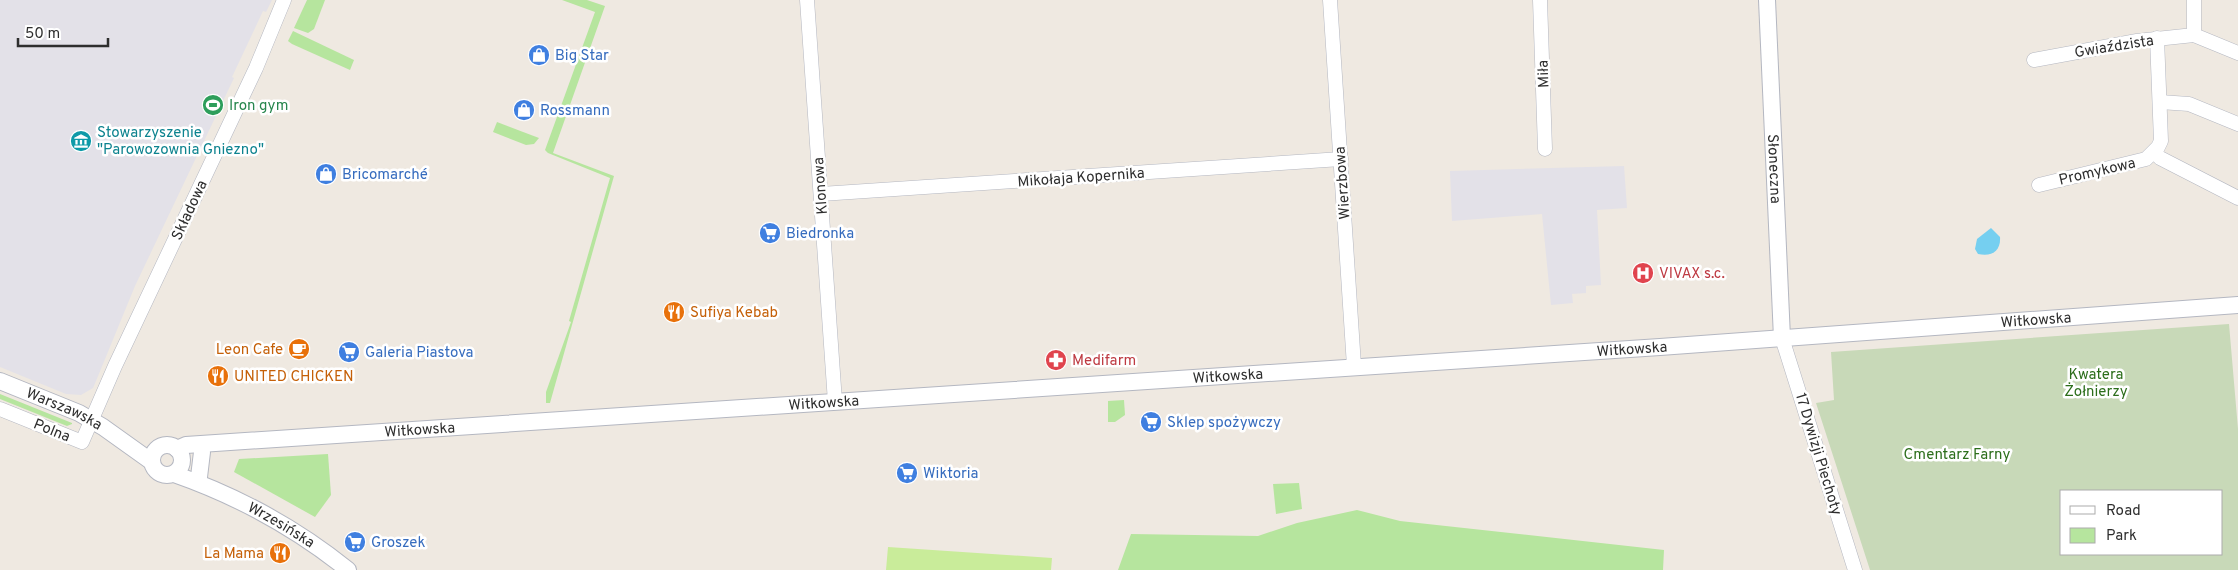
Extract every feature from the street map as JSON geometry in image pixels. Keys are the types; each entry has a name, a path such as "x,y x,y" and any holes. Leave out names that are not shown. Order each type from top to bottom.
{"street":[{"name":"Składowa","path":"92,420 256,68 284,0"},
{"name":"Klonowa","path":"807,0 835,402"},
{"name":"Wierzbowa","path":"1330,0 1354,366"},
{"name":"Miła","path":"1540,0 1545,148"},
{"name":"Słoneczna","path":"1766,0 1782,338"},
{"path":"2194,0 2194,35"},
{"name":"Gwiaździsta","path":"2034,60 2157,38 2194,35 2238,53"},
{"name":"Promykowa","path":"2039,185 2146,159 2154,152 2161,141 2157,38"},
{"path":"2160,102 2190,104 2238,124"},
{"name":"Promykowa","path":"2154,152 2160,158 2238,198"},
{"name":"Mikołaja Kopernika","path":"821,194 1341,159"},
{"name":"Witkowska","path":"178,462 186,445 209,448 835,402 2238,305"},
{"name":"17 Dywizji Piechoty","path":"1782,338 1855,570"},
{"name":"Warszawska","path":"0,381 79,412 124,443 154,456"},
{"name":"Polna","path":"0,409 82,442 92,420"},
{"name":"Witkowska","path":"154,456 162,446 170,446 178,462"},
{"path":"205,482 209,448"},
{"name":"Wrzesińska","path":"154,456 157,472 163,475 178,462 205,482 299,534 348,570"}],"shaded area":[{"path":"0,0 272,0 266,12 263,11 232,77 234,78 135,286 93,388 81,395 66,394 0,367"},
{"path":"1624,166 1627,208 1597,210 1601,285 1586,286 1586,293 1572,294 1573,303 1551,305 1542,214 1452,221 1450,171"}],"green space":[{"path":"307,0 325,0 314,29 308,33 294,28"},
{"path":"562,0 587,0 605,6 553,153 614,176 550,403 546,403 546,392 571,322 569,321 610,178 548,153 545,150 595,12"},
{"path":"293,31 354,60 350,70 292,44 288,41"},
{"path":"497,122 539,138 534,144 526,145 493,132"},
{"name":"Cmentarz Farny","path":"2229,324 2238,429 2238,570 1870,570 1816,403 1834,400 1831,352"},
{"path":"0,394 72,424 67,426 0,399"},
{"path":"1124,400 1125,415 1115,422 1108,422 1108,401"},
{"path":"328,454 331,495 315,517 234,472 239,459"},
{"path":"1299,483 1302,509 1276,514 1273,484"},
{"path":"1357,510 1400,521 1664,550 1663,570 1118,570 1131,534 1258,536 1297,523"},
{"path":"888,547 1052,558 1051,570 886,570"}],"water":[{"path":"1991,228 2000,237 1999,246 1991,254 1978,254 1975,249 1977,239"}],"place":[{"name":"Big Star","path":"539,55"},
{"name":"Iron gym","path":"213,105"},
{"name":"Rossmann","path":"524,110"},
{"name":"Stowarzyszenie \"Parowozownia Gniezno\"","path":"81,141"},
{"name":"Bricomarché","path":"326,174"},
{"name":"Biedronka","path":"770,233"},
{"name":"VIVAX s.c.","path":"1643,273"},
{"name":"Sufiya Kebab","path":"674,312"},
{"name":"Leon Cafe","path":"299,349"},
{"name":"Galeria Piastova","path":"349,352"},
{"name":"Medifarm","path":"1056,360"},
{"name":"UNITED CHICKEN","path":"218,376"},
{"name":"Sklep spożywczy","path":"1151,422"},
{"name":"Wiktoria","path":"907,473"},
{"name":"Groszek","path":"355,542"},
{"name":"La Mama","path":"280,553"}],"park label":[{"name":"Kwatera Żołnierzy","path":"2096,382"}]}
